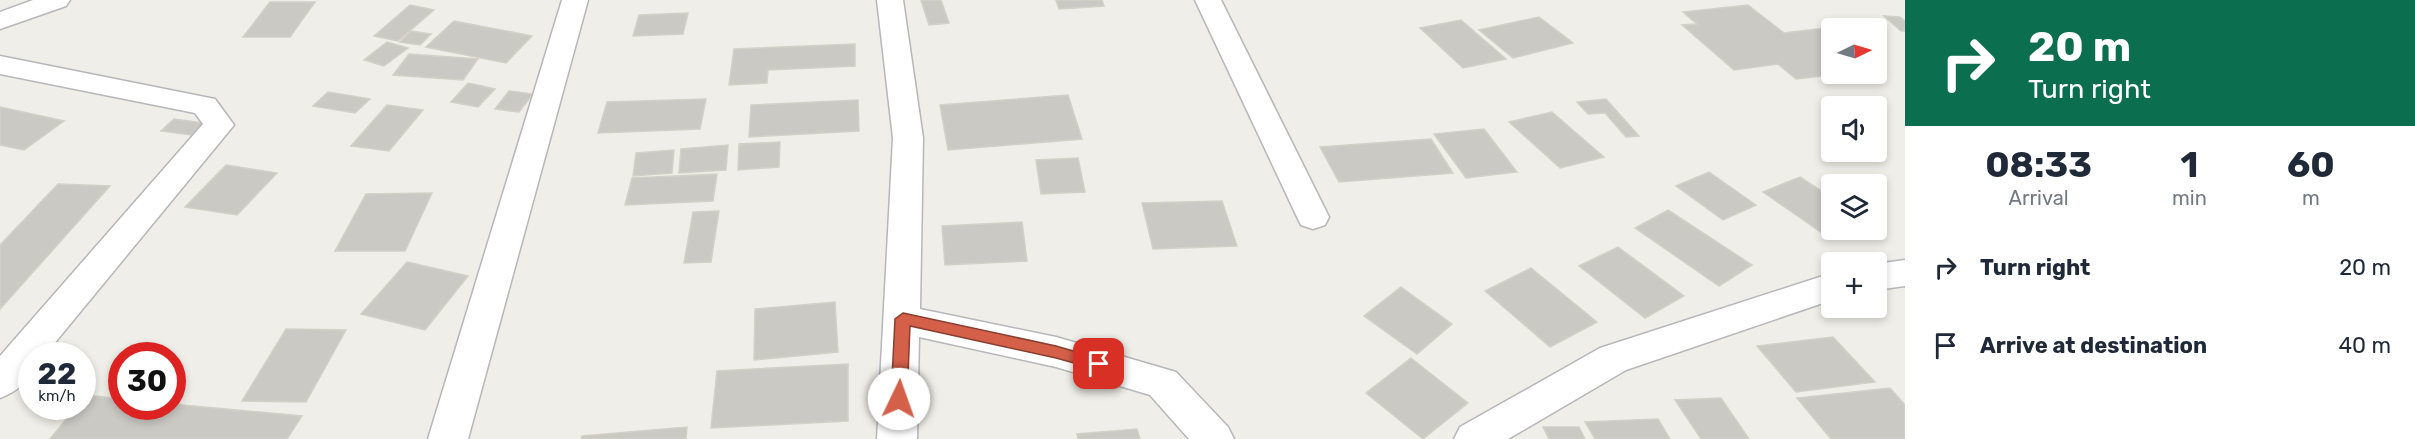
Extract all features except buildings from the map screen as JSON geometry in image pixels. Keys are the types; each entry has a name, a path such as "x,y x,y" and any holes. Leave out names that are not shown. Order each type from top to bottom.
{"street":[{"path":"0,21 57,0"},
{"path":"448,439 575,0"},
{"path":"890,0 908,138 897,439"},
{"path":"1208,0 1313,217"},
{"path":"0,65 205,106 219,125 0,382"},
{"path":"1887,275 1905,273"},
{"path":"1474,439 1613,359 1821,290"},
{"path":"903,319 1056,352 1163,382 1214,439"}],"route":[{"path":"899,399 903,319 1056,352 1099,364"}]}
